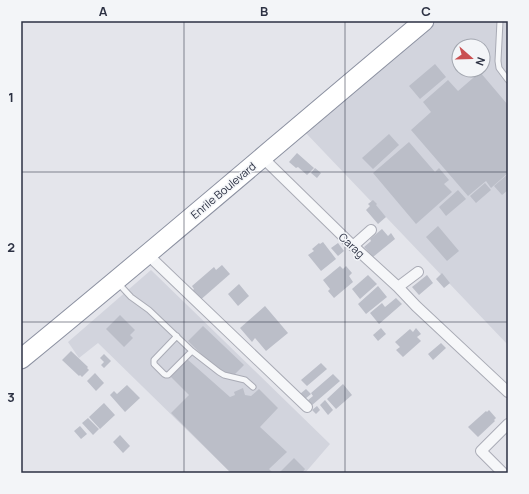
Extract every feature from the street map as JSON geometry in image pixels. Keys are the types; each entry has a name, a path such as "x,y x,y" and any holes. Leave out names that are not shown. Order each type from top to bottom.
{"highway":[{"name":"Enrile Boulevard","path":"21,359 399,44 424,21"}],"street":[{"name":"Carag","path":"262,157 416,306 506,386"},
{"path":"353,246 371,230"},
{"path":"147,254 308,407"},
{"path":"398,288 418,272"},
{"path":"503,473 481,451 508,424"}],"lane":[{"path":"500,21 498,62 499,68 508,80"},
{"path":"107,288 131,297 149,310 192,350 222,374 245,380 253,387"},
{"path":"177,336 154,360 154,364 164,374 168,375 192,350"}],"shaded area":[{"path":"437,21 508,21 508,345 304,131"},
{"path":"151,270 330,444 305,473 231,473 98,343 79,358 68,342"}],"building":[{"path":"435,64 446,77 420,99 409,86"},
{"path":"473,78 485,78 508,105 508,173 491,188 486,181 468,196 411,130 431,112 423,102 448,80 458,91"},
{"path":"389,134 399,145 373,169 362,158"},
{"path":"409,142 435,172 439,168 449,180 444,184 452,192 416,224 373,173"},
{"path":"297,153 314,168 307,175 298,167 296,168 289,162"},
{"path":"315,168 321,173 317,178 311,173"},
{"path":"508,174 508,190 502,195 494,186"},
{"path":"485,183 491,190 476,203 470,196"},
{"path":"458,190 466,199 446,216 439,207"},
{"path":"373,200 386,217 378,224 366,210 370,206 368,204"},
{"path":"438,226 459,251 447,261 426,237"},
{"path":"382,229 388,236 391,233 395,239 373,257 364,247 371,241 370,239"},
{"path":"323,242 336,259 321,271 308,255 314,251 312,249 319,243 320,244"},
{"path":"338,243 344,251 338,256 331,248"},
{"path":"222,265 230,274 198,302 190,293 194,289 192,286 214,267 216,270"},
{"path":"340,266 343,269 346,266 352,273 349,276 353,282 334,298 328,291 330,289 323,280"},
{"path":"442,273 450,283 444,288 436,279"},
{"path":"368,275 377,284 360,299 352,289"},
{"path":"427,275 433,283 419,295 412,287"},
{"path":"239,284 249,296 238,306 228,294"},
{"path":"378,286 387,297 366,314 358,304"},
{"path":"396,298 402,304 379,324 370,313 382,303 385,307"},
{"path":"265,306 288,333 266,351 255,338 252,342 240,328"},
{"path":"120,315 135,330 130,335 133,338 124,347 106,329"},
{"path":"203,326 244,365 235,374 220,373 188,341"},
{"path":"381,328 386,334 378,341 373,335"},
{"path":"416,328 421,334 417,337 421,341 403,357 396,350 400,347 395,342 410,329 413,332"},
{"path":"441,343 446,348 433,360 428,354"},
{"path":"71,351 88,367 87,368 89,370 82,377 62,360"},
{"path":"104,354 111,361 104,368 101,365 104,362 100,358"},
{"path":"187,359 230,397 235,395 234,392 243,388 245,395 251,396 259,389 278,408 260,427 287,452 269,469 273,473 231,473 171,413 189,395 170,376"},
{"path":"321,363 327,369 307,386 301,380"},
{"path":"95,373 104,383 96,391 87,381"},
{"path":"333,374 340,381 311,406 307,401 313,396 311,393"},
{"path":"343,384 352,395 336,409 327,399"},
{"path":"127,385 140,398 125,412 110,395 114,391 117,394"},
{"path":"306,389 311,394 305,399 300,394"},
{"path":"325,400 333,410 328,415 320,405"},
{"path":"104,403 115,415 100,429 89,417"},
{"path":"317,406 320,410 316,414 312,410"},
{"path":"489,410 496,418 494,420 495,421 478,437 468,427"},
{"path":"88,418 99,429 93,435 82,423"},
{"path":"80,426 87,434 81,439 74,431"},
{"path":"120,435 130,446 123,453 113,442"},
{"path":"294,458 305,469 302,473 279,473"}]}
